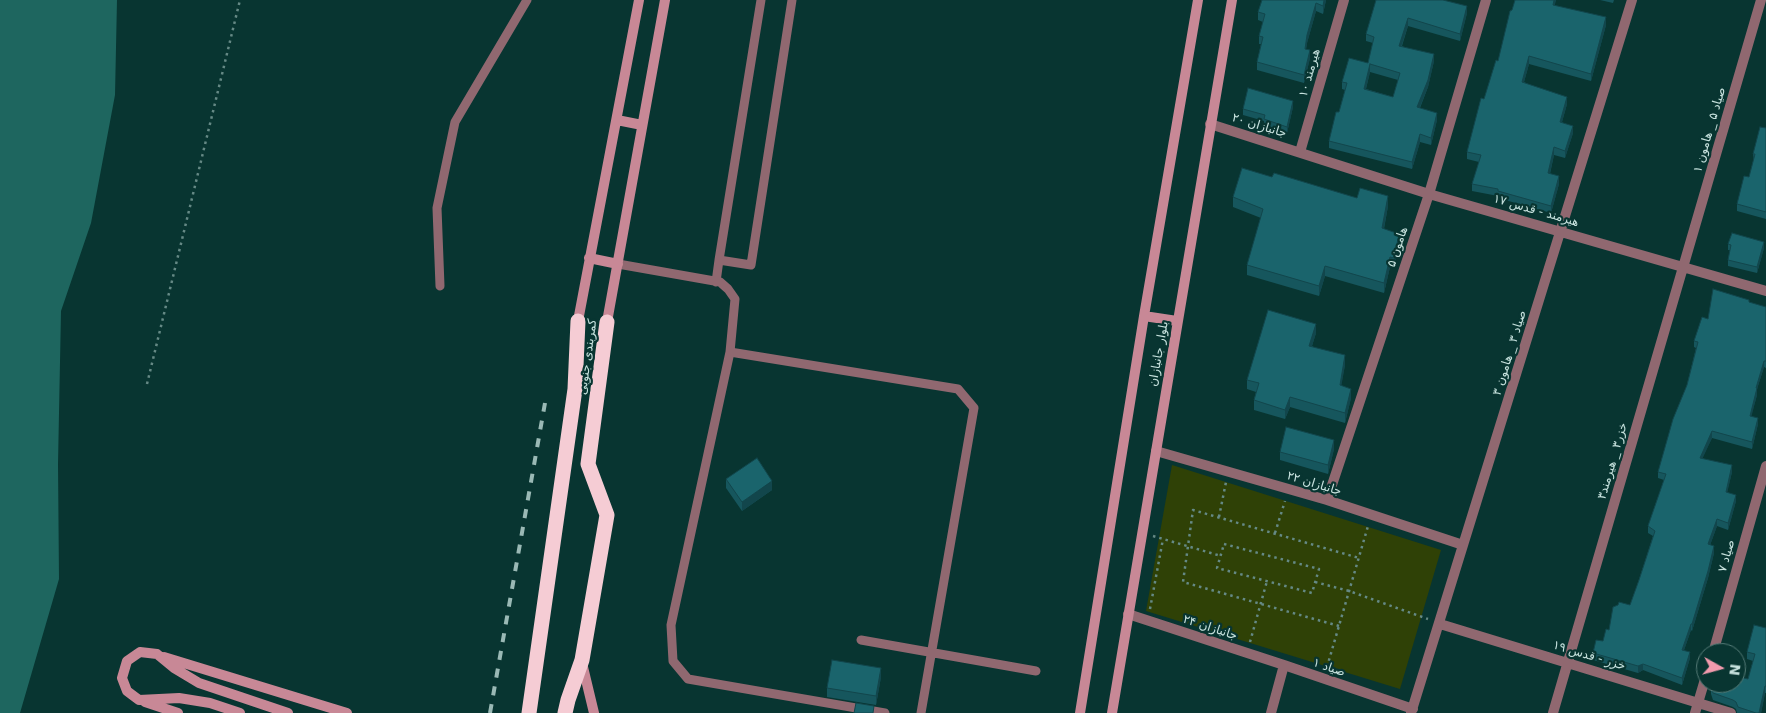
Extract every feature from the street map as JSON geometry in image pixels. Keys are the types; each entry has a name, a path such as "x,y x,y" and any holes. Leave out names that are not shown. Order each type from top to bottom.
{"highway":[{"name":"کمربندی جنوبی","path":"529,713 575,389 578,321"},
{"name":"کمربندی جنوبی","path":"565,713 582,660 608,515 588,464 607,322"},
{"path":"575,389 598,393"}],"street":[{"name":"کمربندی جنوبی","path":"578,321 640,0"},
{"name":"کمربندی جنوبی","path":"607,322 665,0"},
{"name":"بلوار جانبازان","path":"1080,713 1144,316 1198,0"},
{"name":"بلوار جانبازان","path":"1112,713 1232,0"},
{"name":"هیرمند ۱۰","path":"1300,152 1344,0"},
{"name":"هامون ۵","path":"1327,500 1429,194 1486,0"},
{"name":"صیاد ۳ _ هامون ۳","path":"1412,711 1632,0"},
{"name":"صیاد ۵ _ هامون ۱","path":"1683,267 1761,16 1761,0"},
{"path":"617,120 642,125"},
{"name":"جانبازان ۲۰","path":"1210,124 1300,152"},
{"name":"هیرمند - قدس ۱۷","path":"1300,152 1429,194 1766,291"},
{"path":"589,258 618,264"},
{"name":"خزر۳ _ هیرمند۳","path":"1568,663 1683,267"},
{"path":"1144,316 1177,321"},
{"name":"جانبازان ۲۲","path":"1156,451 1327,500 1463,545"},
{"name":"صیاد ۷","path":"1716,643 1766,466"},
{"name":"جانبازان ۲۴","path":"1128,614 1284,665"},
{"name":"خزر - قدس ۱۹","path":"1440,624 1568,663 1697,708 1731,713"},
{"path":"178,713 139,700 127,691 122,678 127,661 140,652 156,654 346,713"},
{"path":"156,654 174,668 199,683 288,713"},
{"path":"582,660 594,713"},
{"path":"1553,713 1568,663"},
{"path":"1271,713 1284,665"},
{"name":"صیاد ۱","path":"1284,665 1412,711"},
{"path":"1697,708 1701,693"},
{"path":"139,700 179,698 210,703 240,713"}],"lane":[{"path":"440,286 437,208 455,122 528,0"},
{"path":"716,282 761,0"},
{"path":"719,260 751,265 792,0"},
{"path":"618,264 720,282 728,289 734,299 730,352 671,625 673,661 688,679 885,713"},
{"path":"730,352 958,389 974,408 921,713"},
{"path":"860,640 1036,671"}],"path":[{"path":"147,384 240,0"},
{"path":"1219,518 1228,472"},
{"path":"1276,533 1289,489"},
{"path":"1339,626 1183,582 1194,510 1359,558"},
{"path":"1324,679 1371,515"},
{"path":"1142,533 1221,556"},
{"path":"1148,620 1163,539"},
{"path":"1224,544 1318,569 1312,593 1267,581 1217,568 1224,544"},
{"path":"1247,653 1267,581"},
{"path":"1315,582 1349,591 1440,624"}],"green space":[{"path":"1172,465 1441,550 1400,689 1146,611"}],"water":[{"path":"0,0 117,0 115,95 91,223 61,311 58,464 59,579 20,713 0,713"}],"building":[{"path":"1262,0 1324,0 1323,6 1316,3 1307,35 1305,49 1310,50 1304,75 1257,62 1263,37 1259,36 1265,14 1258,12"},
{"path":"1376,0 1443,0 1467,6 1460,34 1408,18 1399,46 1434,54 1428,80 1417,107 1437,113 1431,138 1420,134 1412,162 1329,141 1336,112 1339,112 1347,83 1342,82 1349,58 1368,63 1374,37 1366,34","holes":["1370,64 1400,73 1393,97 1364,89"]},
{"path":"1515,0 1554,0 1553,5 1606,17 1591,74 1529,56 1522,82 1567,97 1560,122 1573,126 1565,151 1554,147 1548,173 1559,176 1551,206 1498,191 1498,189 1472,184 1481,155 1467,152 1481,98 1484,99 1496,60 1498,61 1510,11"},
{"path":"1248,88 1293,101 1287,127 1264,119 1265,115 1243,109"},
{"path":"1760,127 1766,128 1766,212 1737,204 1744,176 1749,177"},
{"path":"1242,168 1272,177 1274,173 1357,198 1360,188 1388,196 1382,228 1399,234 1394,258 1390,257 1384,283 1325,266 1319,286 1247,265 1263,209 1233,197"},
{"path":"1732,233 1764,242 1757,267 1728,260 1731,245 1728,244"},
{"path":"1713,289 1766,307 1766,361 1764,361 1756,388 1750,416 1758,418 1752,442 1712,431 1700,458 1732,465 1726,492 1736,495 1728,523 1717,519 1708,544 1714,546 1692,624 1682,650 1690,652 1682,678 1643,664 1638,666 1593,653 1596,640 1603,641 1606,629 1609,630 1613,607 1618,605 1619,602 1630,605 1639,580 1655,531 1648,526 1666,474 1658,472 1673,419 1687,385 1698,342 1694,341 1702,317 1708,319"},
{"path":"1268,310 1316,324 1309,346 1345,355 1340,385 1351,389 1345,413 1290,397 1285,410 1254,400 1259,383 1247,380"},
{"path":"1286,427 1334,440 1328,465 1280,452"},
{"path":"757,458 772,481 742,502 726,479"},
{"path":"1754,625 1766,628 1766,686 1759,713 1738,707 1733,700 1713,693 1746,693 1746,678 1748,679 1755,654 1747,652"},
{"path":"832,660 881,668 876,696 827,688"},
{"path":"856,703 874,706 873,713 854,713"}],"railway":[{"path":"490,713 545,403"}]}
